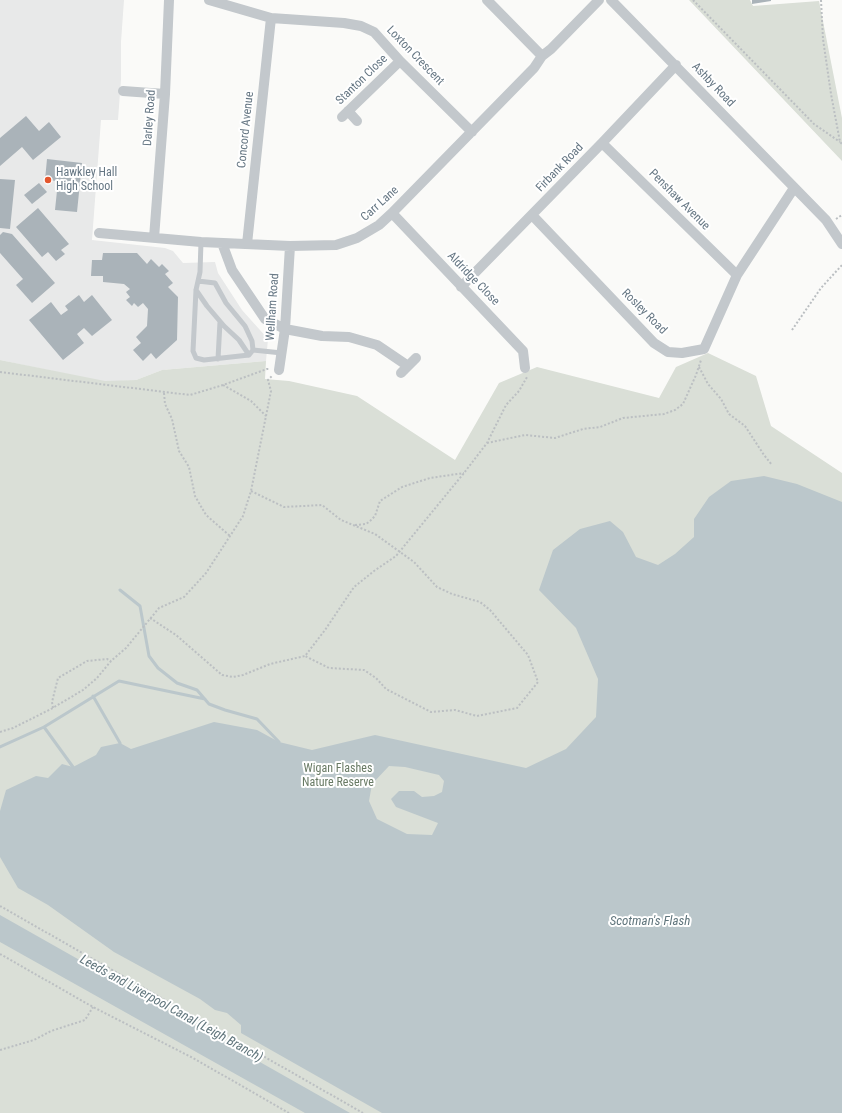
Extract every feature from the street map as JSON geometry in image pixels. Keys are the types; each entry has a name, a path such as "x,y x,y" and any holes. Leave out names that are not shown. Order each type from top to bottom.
{"street":[{"name":"Darley Road","path":"154,238 165,94 169,0"},
{"name":"Loxton Crescent","path":"209,0 271,18 344,23 361,26 374,32 400,61 472,132"},
{"path":"487,0 542,56"},
{"name":"Carr Lane","path":"99,233 201,242 290,246 326,246 347,243 367,234 392,213 534,68 542,56 551,50 600,0"},
{"name":"Ashby Road","path":"611,0 826,220 842,244"},
{"name":"Concord Avenue","path":"247,244 271,18"},
{"name":"Stanton Close","path":"357,120 345,114 400,61"},
{"name":"Firbank Road","path":"461,287 676,65"},
{"path":"123,91 165,94"},
{"name":"Penshaw Avenue","path":"602,143 737,275"},
{"path":"704,349 737,275 794,188"},
{"name":"Aldridge Close","path":"392,213 523,351 525,368"},
{"name":"Rosley Road","path":"532,215 654,343 668,352 682,354 704,349"},
{"path":"222,243 232,270 265,319 285,329 322,336 349,338 377,345 405,369 416,358"},
{"name":"Wellham Road","path":"280,370 285,329 290,246"}],"lane":[{"path":"201,242 200,272 196,290 193,351 196,358 204,360 248,355 253,350"},
{"path":"198,281 215,284 226,303 245,326 252,341 253,350"},
{"path":"196,290 220,322 239,340 248,355"},
{"path":"218,359 220,322"},
{"path":"253,350 282,353"}],"path":[{"path":"693,0 814,124 841,143"},
{"path":"821,0 823,39 830,94 841,143"},
{"path":"792,330 821,288 842,265"},
{"path":"487,443 525,434 555,438 583,429 600,427 623,418 664,414 675,410 683,404 699,366 704,349"},
{"path":"699,366 708,384 721,399 729,414 746,426 764,456 772,465"},
{"path":"305,656 325,630 354,587 399,553 487,443 506,405 519,391 527,376 525,368"},
{"path":"0,372 190,395 267,369 280,370"},
{"path":"0,732 13,728 53,709 83,690 126,648 159,608 184,597 206,573 243,516 251,491 266,416 270,391 268,380 280,370"},
{"path":"223,385 251,401 266,416"},
{"path":"164,393 165,404 172,419 179,451 189,467 195,496 206,515 230,537"},
{"path":"354,525 366,524 370,522 375,516 380,501 402,487 430,478 464,473"},
{"path":"150,618 176,635 222,675 233,677 243,675 270,664 305,656 329,668 364,670 376,678 386,689 432,712 455,710 477,716 517,708 538,682 528,656 490,610 480,602 452,594 437,586 414,562 399,553 375,534 340,520 322,505 284,507 251,491"},
{"path":"53,709 52,702 58,678 87,661 107,660 111,662"},
{"path":"0,906 363,1113"},
{"path":"0,954 93,1007 193,1058 289,1113"},
{"path":"0,1050 34,1040 51,1031 85,1020 93,1007"}],"shaded area":[{"name":"Hawkley Hall High School","path":"0,0 124,0 118,120 101,120 92,240 165,248 173,251 183,263 215,262 218,273 242,310 268,339 266,361 162,370 136,380 105,382 0,360"}],"green space":[{"path":"689,0 750,0 753,6 819,1 842,118 842,161"},
{"name":"Wigan Flashes Nature Reserve","path":"708,353 756,376 771,426 842,473 842,1113 0,1113 0,360 105,381 136,380 162,370 266,361 265,379 289,381 357,396 455,460 499,383 537,367 659,398 676,367"}],"water":[{"name":"Scotman's Flash","path":"764,476 797,484 842,502 842,1113 382,1113 241,1033 241,1025 227,1013 215,1010 200,999 114,952 48,905 18,888 0,857 0,811 6,790 36,776 48,778 62,764 73,767 96,755 101,747 120,743 131,749 214,722 257,730 279,742 312,750 375,735 526,768 566,749 596,717 598,679 576,628 539,590 553,550 580,529 610,521 623,532 636,557 658,565 675,554 694,537 694,519 709,497 731,481","holes":["389,766 405,767 439,775 444,781 442,792 434,796 422,797 414,791 399,791 391,799 396,807 438,823 432,835 407,834 377,819 369,801 372,784"]},
{"name":"Leeds and Liverpool Canal (Leigh Branch)","path":"0,915 350,1113 305,1113 0,942"}],"building":[{"path":"752,0 771,0 771,1 752,4"},
{"path":"26,116 39,131 49,122 61,137 33,160 22,147 0,166 0,138"},
{"path":"47,159 82,163 77,212 55,210 58,181 45,180"},
{"path":"0,179 15,180 10,229 0,228"},
{"path":"39,183 47,192 32,204 24,195"},
{"path":"38,208 69,244 61,250 65,254 56,261 48,252 42,257 16,227"},
{"path":"3,232 12,234 55,283 32,303 16,285 23,279 0,253 0,235"},
{"path":"103,253 137,253 147,264 151,259 159,267 162,264 169,271 165,274 173,283 168,287 178,297 177,340 156,359 151,353 143,361 133,350 141,343 136,337 147,326 148,309 143,303 138,307 134,303 132,306 126,300 130,297 126,292 130,289 124,284 103,282 103,276 91,276 92,260 102,260"},
{"path":"79,295 84,302 92,295 112,320 92,336 84,328 77,334 84,343 63,360 29,320 51,302 61,315 68,310 65,306"}],"waterway":[{"path":"120,590 140,606 149,656 158,668 177,683 197,690 209,704 257,719 279,742"},
{"path":"0,747 44,727 119,681 205,699"},
{"path":"93,696 120,743"},
{"path":"44,727 73,767"}],"place":[{"name":"Hawkley Hall High School","path":"48,180"}]}
